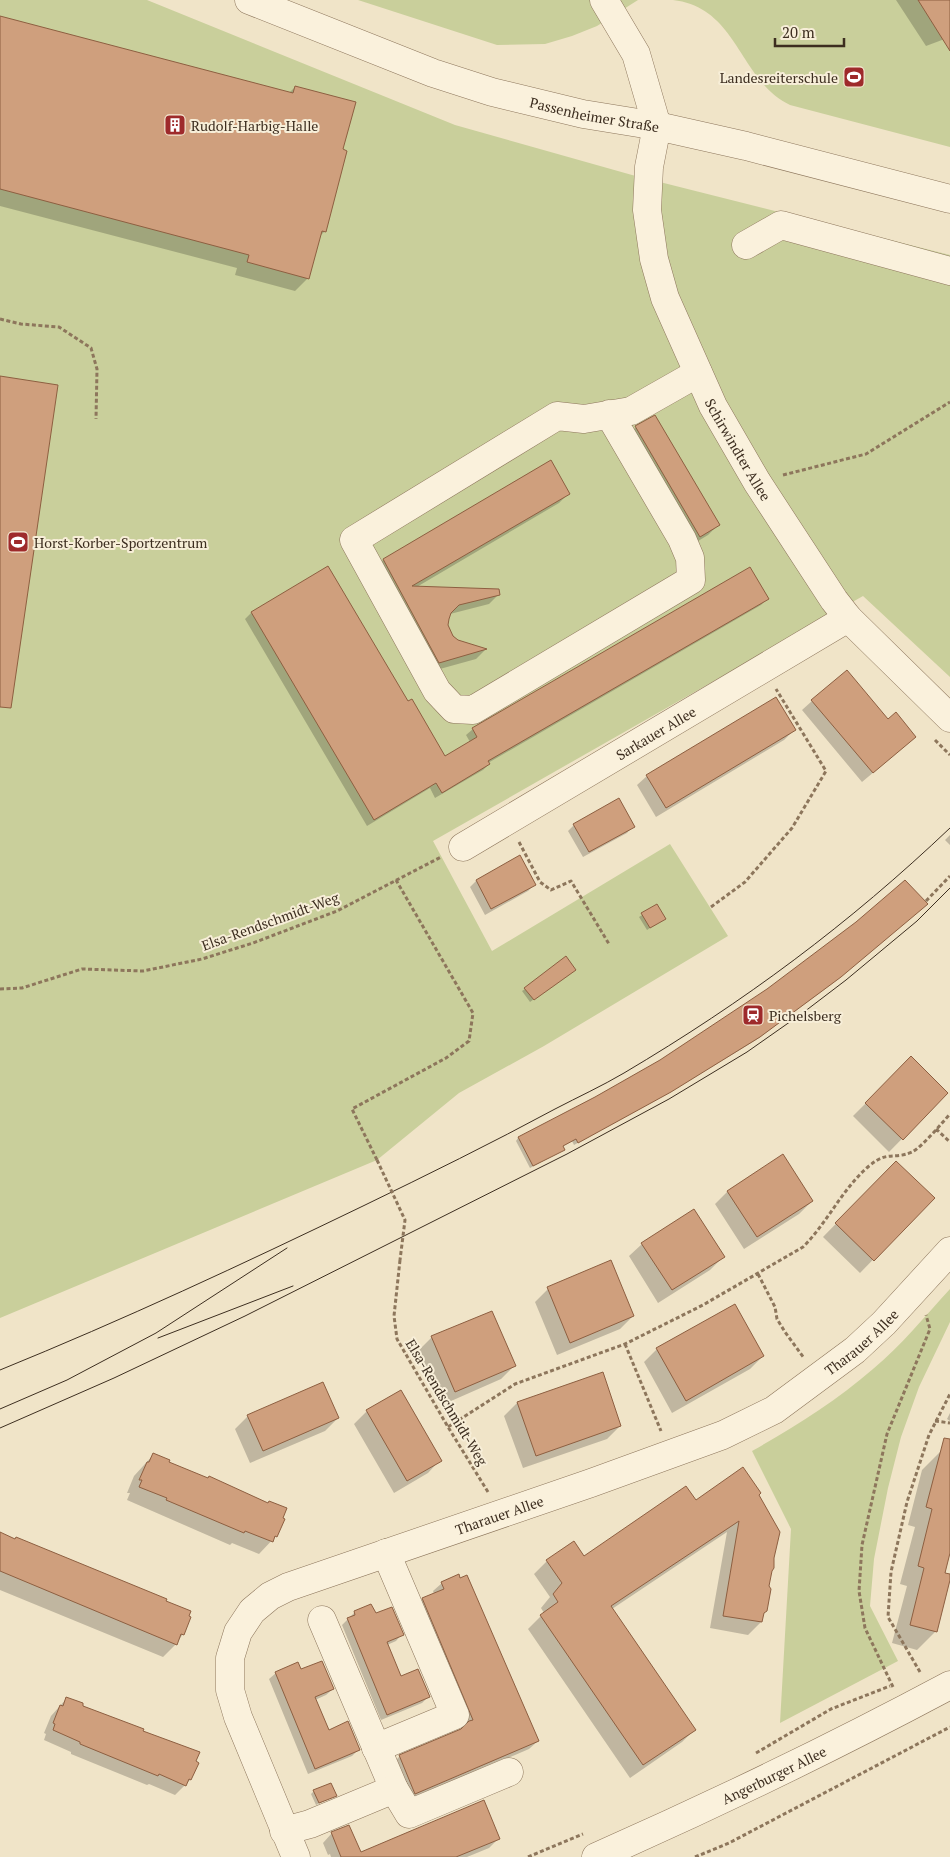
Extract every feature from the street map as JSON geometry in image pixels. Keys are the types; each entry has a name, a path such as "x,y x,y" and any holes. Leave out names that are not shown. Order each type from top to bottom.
{"street":[{"name":"Passenheimer Straße","path":"249,0 432,74 492,92 583,114 657,126 754,148 950,199"},
{"path":"604,0 636,54 657,126"},
{"name":"Schirwindter Allee","path":"657,126 649,167 647,210 654,259 665,298 713,406 757,482 834,600 848,618 950,718"},
{"path":"746,245 781,225 950,271"},
{"path":"609,414 682,538 690,558 691,580 472,710 454,709 437,691 354,540 557,416 584,419 609,414 631,411 698,373"},
{"name":"Sarkauer Allee","path":"456,850 848,618"},
{"name":"Tharauer Allee","path":"296,1857 238,1717 230,1690 230,1658 238,1632 252,1611 270,1596 288,1587 591,1483 723,1435 774,1410 855,1350 884,1323 950,1251"},
{"path":"376,1748 455,1715 386,1553"},
{"path":"322,1620 394,1789 409,1814 509,1772"},
{"name":"Angerburger Allee","path":"592,1844 746,1790 904,1710 933,1680"},
{"path":"284,1831 310,1824 394,1789"}],"path":[{"path":"0,319 21,324 59,327 91,348 97,369 96,419"},
{"path":"757,482 866,454 950,402"},
{"path":"711,907 745,882 792,828 826,771 764,669"},
{"path":"507,821 540,882 551,890 571,881 609,944"},
{"name":"Elsa-Rendschmidt-Weg","path":"0,989 22,988 82,969 143,971 202,959 253,943 337,910 456,850"},
{"path":"926,901 950,876"},
{"name":"Elsa-Rendschmidt-Weg","path":"396,880 473,1013 469,1042 446,1058 352,1109 405,1220 394,1316 397,1339 490,1495"},
{"path":"448,1427 515,1384 625,1344 703,1305 803,1246 812,1238 842,1194 862,1173 879,1158 914,1151 950,1114"},
{"path":"936,1128 950,1142"},
{"path":"758,1274 775,1307 778,1320 806,1361"},
{"path":"904,1710 865,1628 859,1591 862,1545 887,1434 930,1329 925,1310"},
{"path":"625,1344 663,1435"},
{"path":"933,1680 888,1616 891,1572 907,1502 929,1436 950,1394"},
{"path":"935,1421 950,1423"},
{"path":"913,1676 933,1680"},
{"path":"750,1756 831,1709 899,1682"},
{"path":"695,1857 729,1843 950,1727"},
{"path":"528,1857 592,1844"}],"green space":[{"name":"Horst-Korber-Sportzentrum","path":"0,0 147,0 455,125 632,175 950,255 950,677 863,596 433,841 492,951 670,844 728,936 544,1046 459,1093 377,1160 0,1318"},
{"path":"358,0 638,0 597,26 572,36 545,44 497,45"},
{"name":"Landesreiterschule","path":"673,0 950,0 950,147 790,105 773,94 760,80 725,30 712,16 695,6"},
{"path":"950,1289 950,1322 919,1387 901,1437 888,1488 874,1559 870,1606 898,1661 780,1723 791,1529 752,1451 815,1413 859,1381 893,1351"}],"building":[{"path":"918,0 950,0 950,51"},
{"name":"Rudolf-Harbig-Halle","path":"0,16 293,93 295,86 356,102 343,149 347,151 326,232 322,231 309,279 247,262 249,255 0,189"},
{"name":"Horst-Korber-Sportzentrum","path":"0,376 58,385 11,708 0,707"},
{"path":"655,415 720,525 700,537 635,426"},
{"path":"551,460 570,494 412,586 499,589 500,595 459,605 451,613 449,619 448,625 453,636 458,640 487,649 439,663 383,559"},
{"path":"328,566 408,701 412,699 445,756 477,737 472,728 750,567 769,599 488,761 490,764 442,793 436,783 374,820 251,612"},
{"path":"847,670 888,719 896,712 916,737 873,773 811,700"},
{"path":"776,697 796,730 666,808 646,775"},
{"path":"619,798 635,827 589,852 573,824"},
{"path":"520,855 536,885 491,909 476,880"},
{"path":"905,880 928,904 841,977 760,1037 671,1092 578,1143 576,1139 563,1146 565,1150 533,1166 518,1137 595,1097 660,1060 767,989 856,922"},
{"path":"657,904 666,919 650,928 641,913"},
{"path":"566,956 576,970 534,1000 524,988"},
{"path":"911,1056 948,1093 903,1140 865,1103"},
{"path":"783,1154 813,1201 757,1237 727,1191"},
{"path":"896,1161 935,1198 874,1261 835,1223"},
{"path":"694,1209 725,1257 672,1290 641,1243"},
{"path":"611,1260 634,1316 570,1343 547,1287"},
{"path":"735,1304 764,1356 686,1401 656,1348"},
{"path":"492,1311 516,1366 455,1392 431,1336"},
{"path":"603,1372 621,1426 536,1456 517,1402"},
{"path":"323,1382 339,1418 263,1451 247,1415"},
{"path":"401,1390 442,1461 407,1481 366,1410"},
{"path":"944,1438 950,1439 950,1553 945,1573 950,1574 950,1580 937,1632 910,1625 924,1568 918,1566 932,1509 926,1507"},
{"path":"153,1453 170,1460 169,1462 208,1478 209,1476 268,1503 269,1501 287,1508 283,1518 285,1519 277,1537 275,1536 273,1542 245,1531 244,1533 139,1487 142,1480 139,1480"},
{"path":"743,1467 761,1493 759,1495 780,1532 769,1586 771,1589 767,1611 764,1613 762,1622 723,1616 739,1521 611,1606 696,1730 643,1765 540,1615 558,1602 553,1594 562,1583 546,1560 574,1541 584,1556 686,1486 696,1500"},
{"path":"0,1532 167,1599 166,1601 191,1611 189,1616 191,1617 184,1635 181,1634 177,1645 0,1571"},
{"path":"459,1574 460,1578 467,1575 539,1741 415,1794 399,1755 461,1729 469,1721 473,1720 422,1598 444,1589 441,1582"},
{"path":"371,1604 376,1613 392,1607 404,1635 387,1642 401,1676 418,1669 430,1697 387,1715 347,1618 355,1615 354,1611"},
{"path":"322,1661 334,1689 315,1697 329,1730 348,1721 360,1750 315,1769 275,1672 298,1662 301,1669"},
{"path":"66,1697 83,1703 83,1706 144,1729 143,1731 200,1752 196,1761 199,1763 191,1780 189,1779 186,1786 159,1774 158,1776 80,1744 80,1742 53,1730 55,1724 53,1723 60,1705 63,1706"},
{"path":"331,1783 337,1796 319,1803 313,1790"},
{"path":"484,1800 500,1839 456,1857 341,1857 331,1832 349,1825 361,1852"}],"tram line":[{"path":"0,1370 183,1291 273,1249 459,1159 616,1078 711,1018 794,960 873,897 950,828"},
{"path":"0,1428 114,1378 245,1316 567,1154 669,1099 747,1052 804,1012 917,921 950,888"},
{"path":"0,1409 67,1380 156,1333 287,1248"},
{"path":"158,1338 293,1286"}],"place":[{"name":"Landesreiterschule","path":"854,77"},
{"name":"Rudolf-Harbig-Halle","path":"175,125"},
{"name":"Horst-Korber-Sportzentrum","path":"18,542"},
{"name":"Pichelsberg","path":"753,1015"}]}
